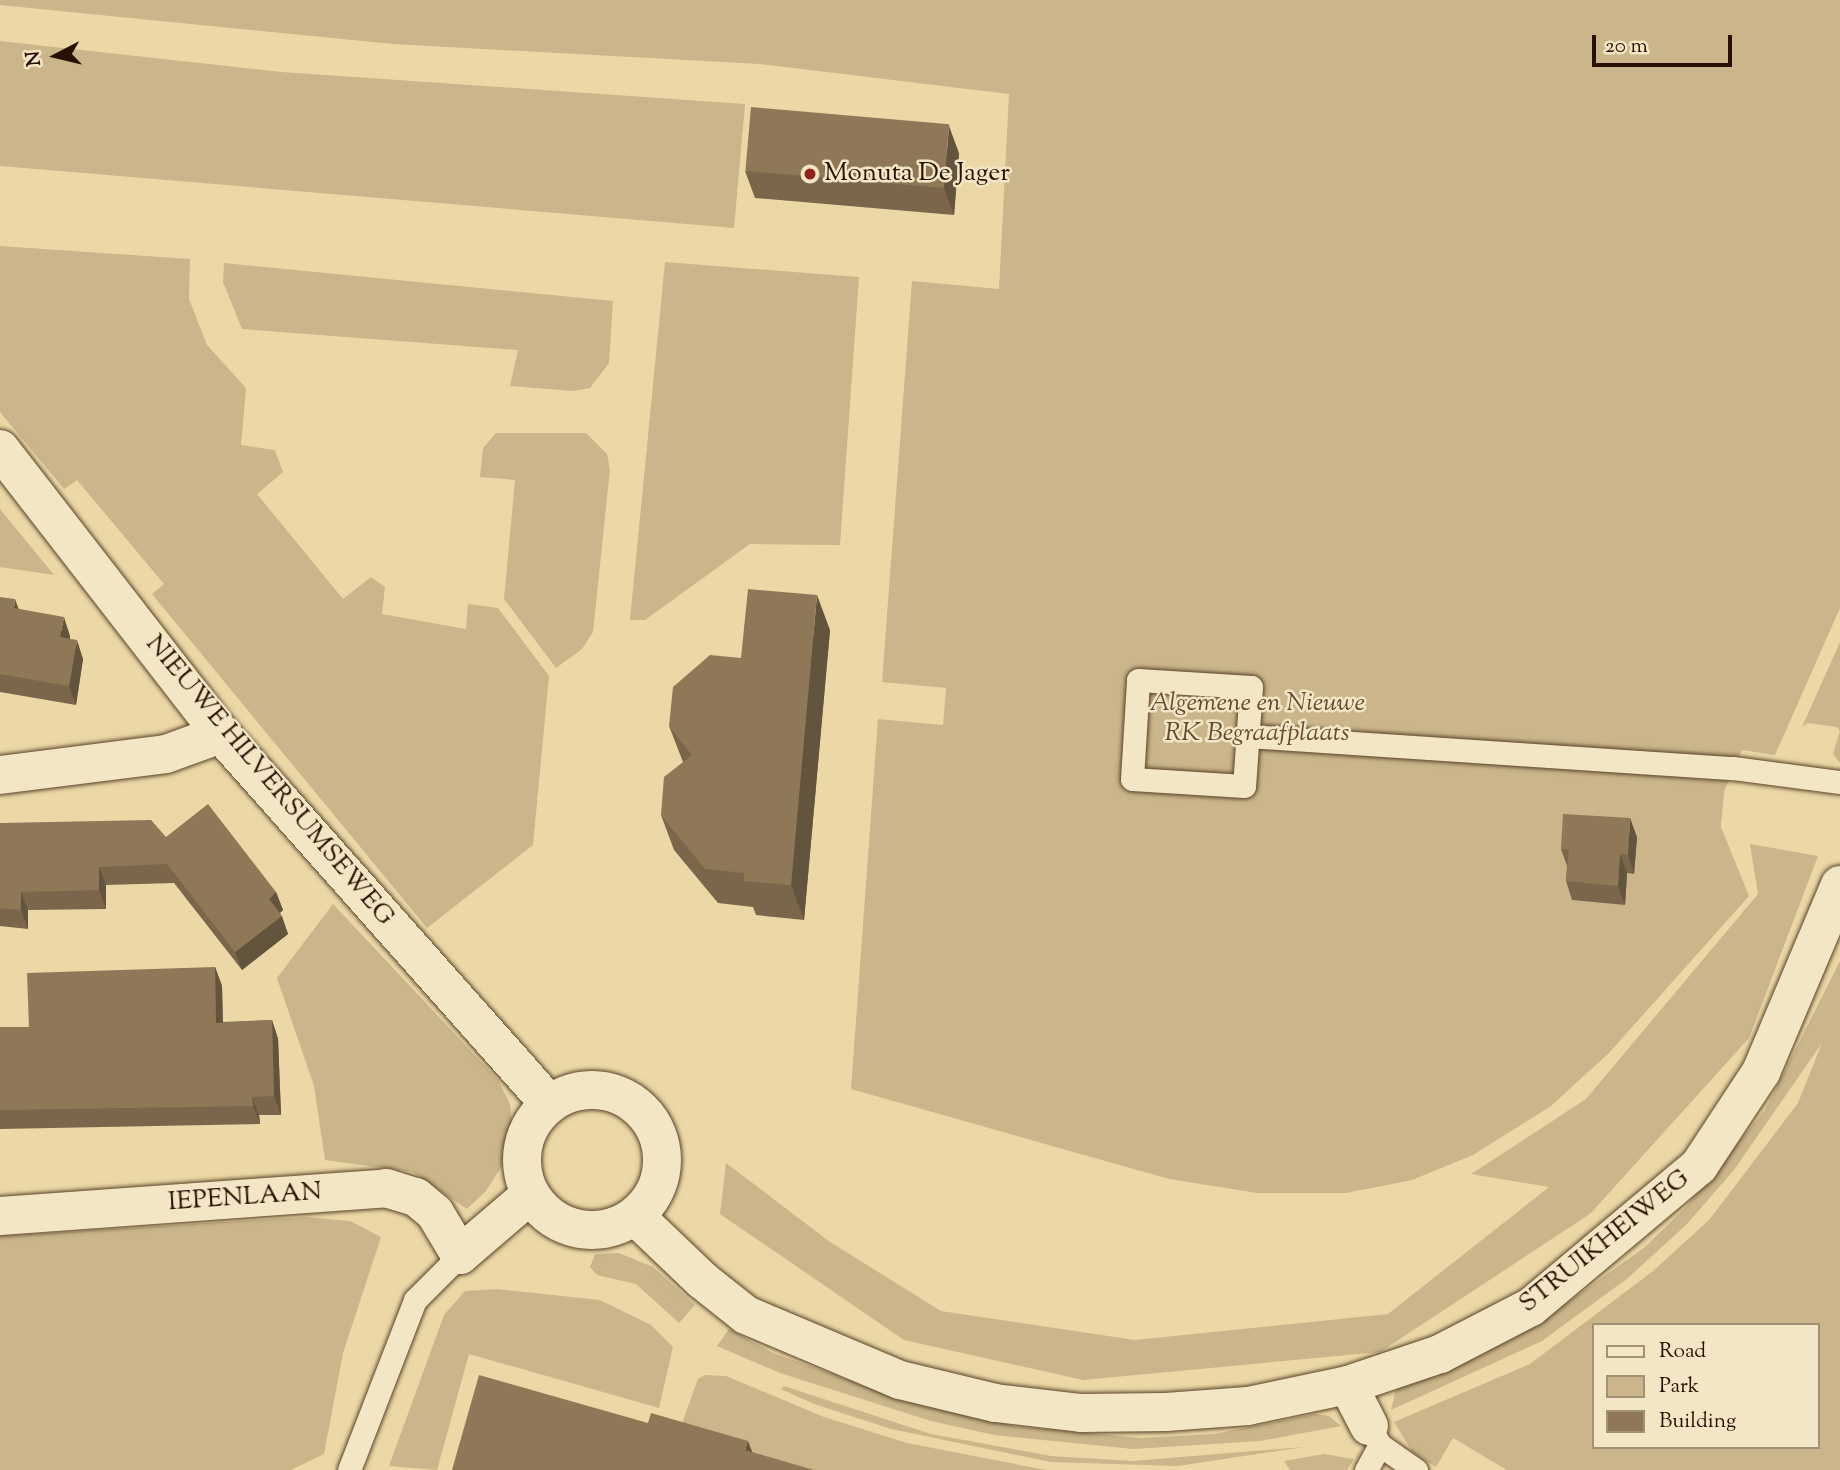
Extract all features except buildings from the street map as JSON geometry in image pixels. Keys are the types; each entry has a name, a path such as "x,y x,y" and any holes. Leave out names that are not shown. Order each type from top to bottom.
{"street":[{"name":"NIEUWE HILVERSUMSEWEG","path":"0,449 221,734 549,1103"},
{"path":"0,775 166,754 221,734"},
{"name":"STRUIKHEIWEG","path":"635,1216 702,1280 746,1315 900,1380 995,1404 1081,1413 1166,1412 1248,1406 1348,1385 1440,1354 1531,1307 1699,1166 1761,1072 1840,885"},
{"path":"598,1090 614,1093 643,1111 660,1140 662,1174 647,1204 635,1216 613,1228 589,1231 565,1226 545,1214 530,1195 521,1155 525,1136 549,1103 564,1095 598,1090"},
{"name":"IEPENLAAN","path":"0,1216 386,1188 416,1197 435,1213 460,1255"},
{"path":"460,1255 530,1195"},
{"path":"1348,1385 1375,1435"}],"lane":[{"path":"1138,680 1251,687 1248,736 1244,786 1132,779 1138,680"},
{"path":"1248,736 1733,768 1840,782"},
{"path":"349,1470 415,1300 460,1255"},
{"path":"1366,1470 1375,1435 1416,1470"}],"green space":[{"name":"Algemene en Nieuwe RK Begraafplaats","path":"0,0 1840,0 1840,608 1775,755 1742,750 1724,792 1721,827 1749,896 1609,1053 1551,1106 1473,1155 1412,1180 1346,1193 1257,1193 1169,1179 851,1089 878,719 943,725 946,688 882,682 912,281 999,289 1009,94 759,64 393,44 0,5"},
{"path":"0,41 282,72 745,104 734,228 0,166"},
{"path":"0,246 190,259 189,299 207,345 246,388 241,445 275,450 283,472 257,494 343,599 371,577 385,587 382,614 466,629 468,604 498,608 549,676 533,845 427,928 152,594 164,584 77,480 64,489 0,412"},
{"path":"665,262 859,277 840,545 750,544 645,620 630,620"},
{"path":"224,263 613,301 609,363 590,388 573,391 510,386 518,350 242,329 223,282"},
{"path":"496,433 586,433 607,454 610,469 593,632 582,649 556,668 504,599 515,480 480,477 483,448"},
{"path":"0,509 54,575 0,567"},
{"path":"1840,642 1840,731 1837,727 1808,723 1802,727"},
{"path":"1840,731 1840,763 1833,754"},
{"path":"1750,844 1818,856 1749,1038 1590,1214 1380,1352 1083,1380 904,1340 720,1214 726,1163 830,1242 941,1311 1135,1340 1388,1314 1549,1187 1471,1174 1586,1099 1758,894"},
{"path":"333,904 498,1080 510,1104 513,1133 505,1161 486,1191 467,1209 413,1172 325,1160 314,1086 277,978"},
{"path":"1840,961 1840,1470 1507,1470 1453,1438 1436,1467 1413,1453 1394,1422 1530,1364 1653,1271 1709,1220 1798,1103 1822,1043 1734,1170 1687,1224 1628,1278 1542,1341 1391,1410 1396,1389 1546,1318 1645,1247 1686,1207 1765,1110"},
{"path":"306,1217 350,1221 381,1237 343,1353 324,1454 291,1470 0,1470 0,1236"},
{"path":"619,1253 653,1267 695,1305 679,1323 636,1284 597,1275 590,1267 595,1254"},
{"path":"497,1289 600,1300 651,1325 673,1347 659,1408 469,1354 437,1470 389,1466 444,1315 465,1291"},
{"path":"729,1329 773,1353 905,1400 1014,1426 1141,1438 1214,1434 1315,1414 1329,1416 1341,1426 1260,1441 1133,1449 994,1435 931,1421 780,1373 717,1346"},
{"path":"705,1375 726,1376 824,1417 907,1443 1046,1470 746,1470 673,1448 698,1379"},
{"path":"784,1386 931,1434 1051,1456 1133,1461 1304,1447 1178,1466 1051,1462 891,1429 814,1404 781,1389"},
{"path":"1324,1454 1354,1459 1347,1470 1290,1470 1284,1461"}],"place":[{"name":"Monuta De Jager","path":"810,174"}]}
